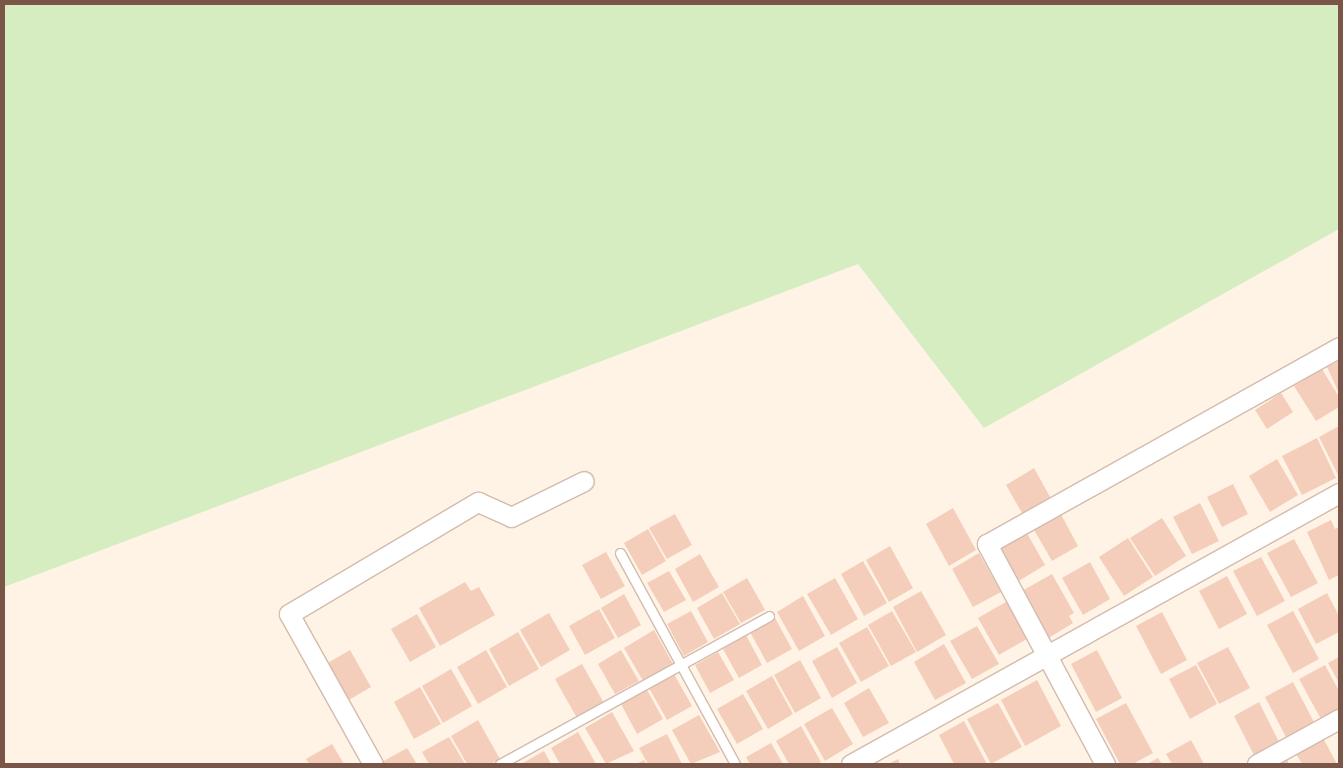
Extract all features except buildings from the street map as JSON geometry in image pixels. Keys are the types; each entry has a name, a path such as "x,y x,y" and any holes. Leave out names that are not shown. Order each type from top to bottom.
{"street":[{"path":"1105,764 987,544 1339,346"},
{"path":"374,764 289,614 478,502 511,516 584,481"},
{"path":"851,764 1339,493"},
{"path":"1257,764 1339,719"}],"lane":[{"path":"620,553 735,764"},
{"path":"500,764 769,616"}],"green space":[{"path":"4,4 1339,4 1339,229 984,428 858,264 4,587"}]}
